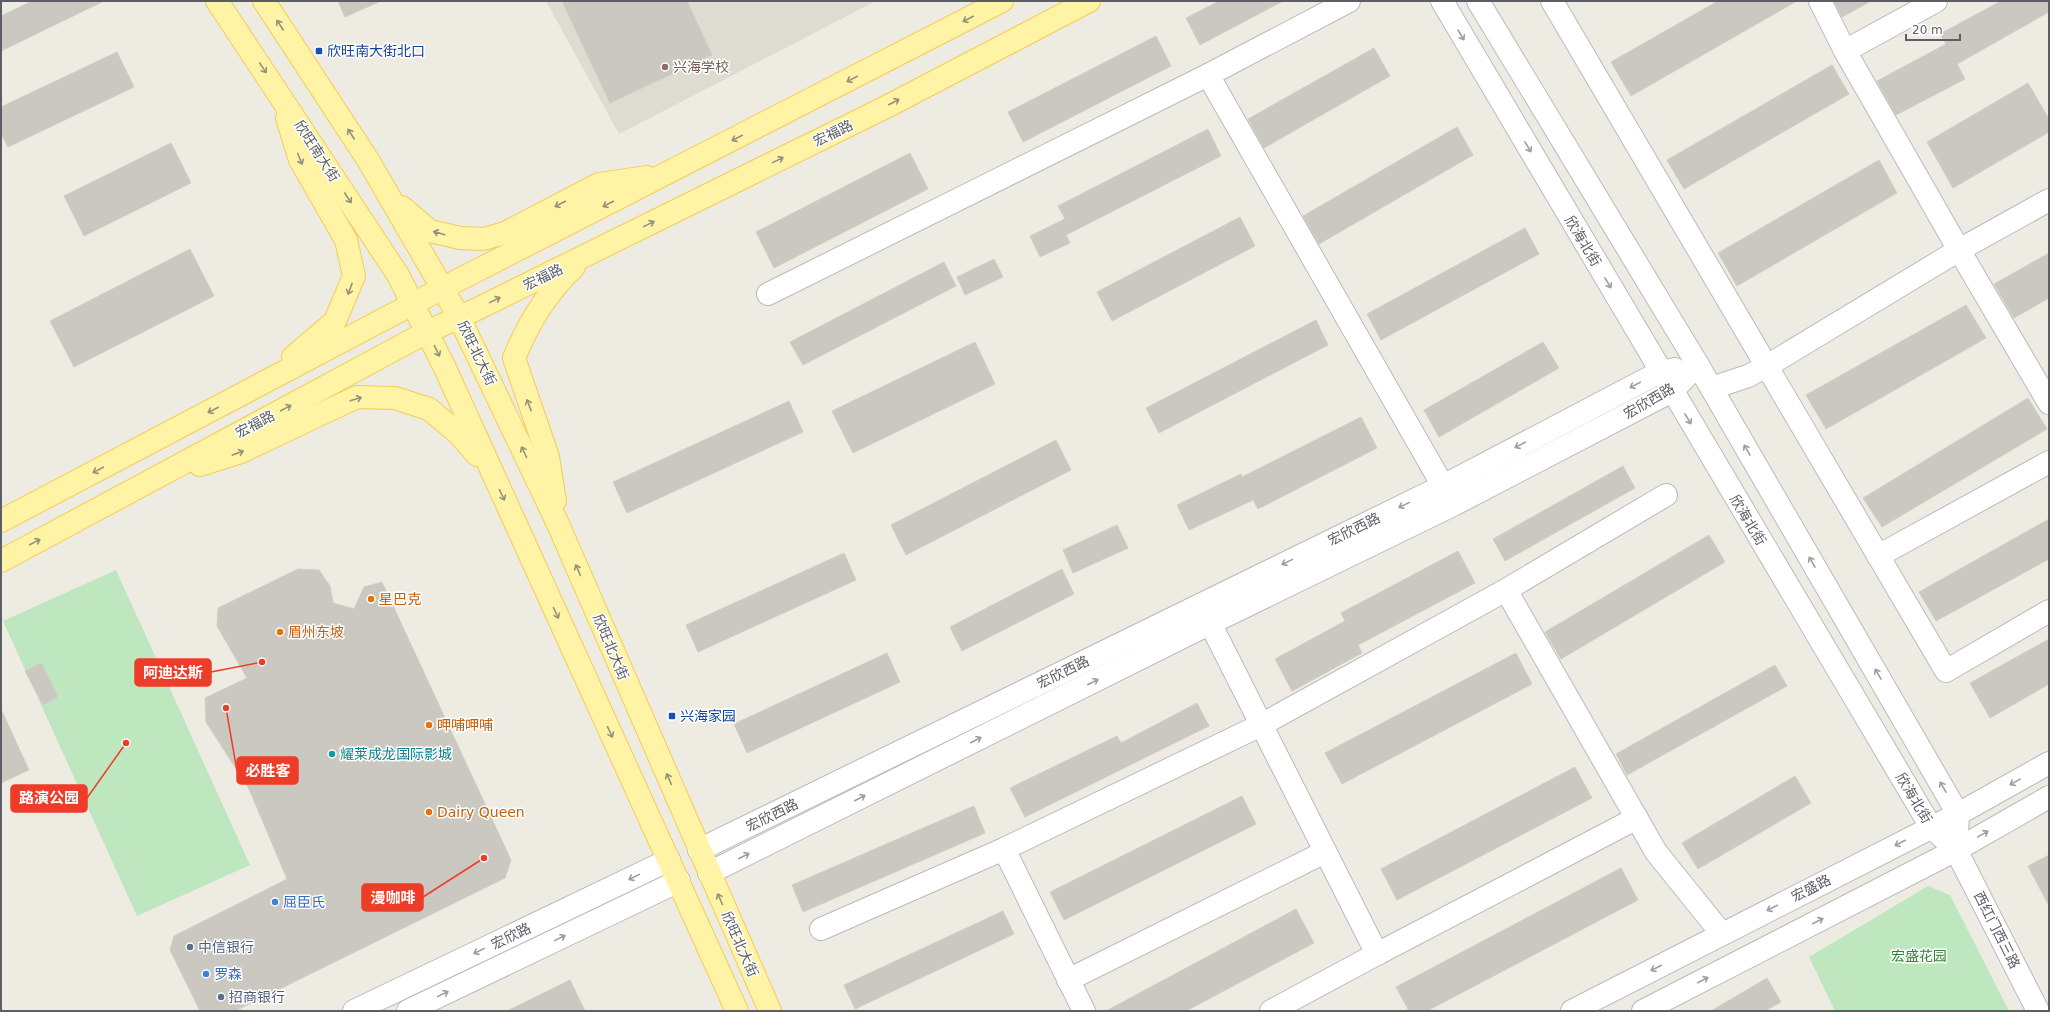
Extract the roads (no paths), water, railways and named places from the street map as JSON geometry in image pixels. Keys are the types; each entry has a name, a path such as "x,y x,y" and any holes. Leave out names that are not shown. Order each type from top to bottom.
{"main road":[{"name":"欣旺南大街","path":"218,1 398,275 413,304"},
{"path":"264,1 368,160 402,207 430,231 460,238 482,239 505,233 599,184 664,175"},
{"path":"1,521 443,288 1002,1"},
{"name":"宏福路","path":"1,561 427,332 888,106 1089,1"},
{"path":"247,392 300,352 336,321 354,276 346,240 300,160 280,95"},
{"path":"368,160 443,288"},
{"path":"558,524 548,457 514,358 522,338 541,306 561,279 585,255"},
{"name":"欣旺北大街","path":"443,288 460,317 558,524 770,1011"},
{"path":"413,304 491,470 737,1011"},
{"path":"147,482 241,452 358,397 395,398 428,409 459,434 491,470"}],"street":[{"path":"768,294 1208,75 1349,1"},
{"name":"欣海北街","path":"1442,1 1660,372 1931,827 1956,850"},
{"path":"1478,1 1712,388 1958,814 1956,850"},
{"path":"1487,1 1504,43"},
{"path":"1552,1 1946,671 2049,611"},
{"path":"1820,1 1844,51 2049,403"},
{"path":"1844,51 1936,1"},
{"path":"1208,75 1443,486"},
{"path":"1712,388 1748,376 1767,366 1960,250 2049,200"},
{"name":"宏欣西路","path":"709,873 1205,614 1443,486 1660,372 1698,365"},
{"name":"宏欣西路","path":"699,850 1205,614 1453,505 1672,391 1698,365"},
{"path":"1878,556 2049,462"},
{"path":"821,928 1004,849 1261,725 1506,590 1666,494"},
{"path":"1506,590 1656,852 1722,934"},
{"path":"1205,614 1377,954"},
{"name":"宏盛路","path":"1572,1011 1958,814 2049,763"},
{"path":"1643,1011 1956,850 2049,797"},
{"path":"1271,1011 1637,818"},
{"path":"1004,849 1084,1011"},
{"name":"西红门西三路","path":"1956,850 2038,1011"},
{"path":"1068,980 1325,852"},
{"name":"宏欣路","path":"354,1011 669,860"},
{"name":"宏欣路","path":"408,1011 679,881"}],"place":[{"name":"欣旺南大街北口","path":"319,51"},
{"name":"兴海学校","path":"665,67"},
{"name":"星巴克","path":"371,599"},
{"name":"眉州东坡","path":"280,632"},
{"name":"阿迪达斯","path":"262,662"},
{"name":"必胜客","path":"226,708"},
{"name":"兴海家园","path":"672,716"},
{"name":"呷哺呷哺","path":"429,725"},
{"name":"路演公园","path":"126,743"},
{"name":"耀莱成龙国际影城","path":"332,754"},
{"name":"Dairy Queen","path":"429,812"},
{"name":"漫咖啡","path":"484,858"},
{"name":"屈臣氏","path":"275,902"},
{"name":"中信银行","path":"190,947"},
{"name":"罗森","path":"206,974"},
{"name":"招商银行","path":"221,997"}],"park label":[{"name":"宏盛花园","path":"1919,956"}]}
